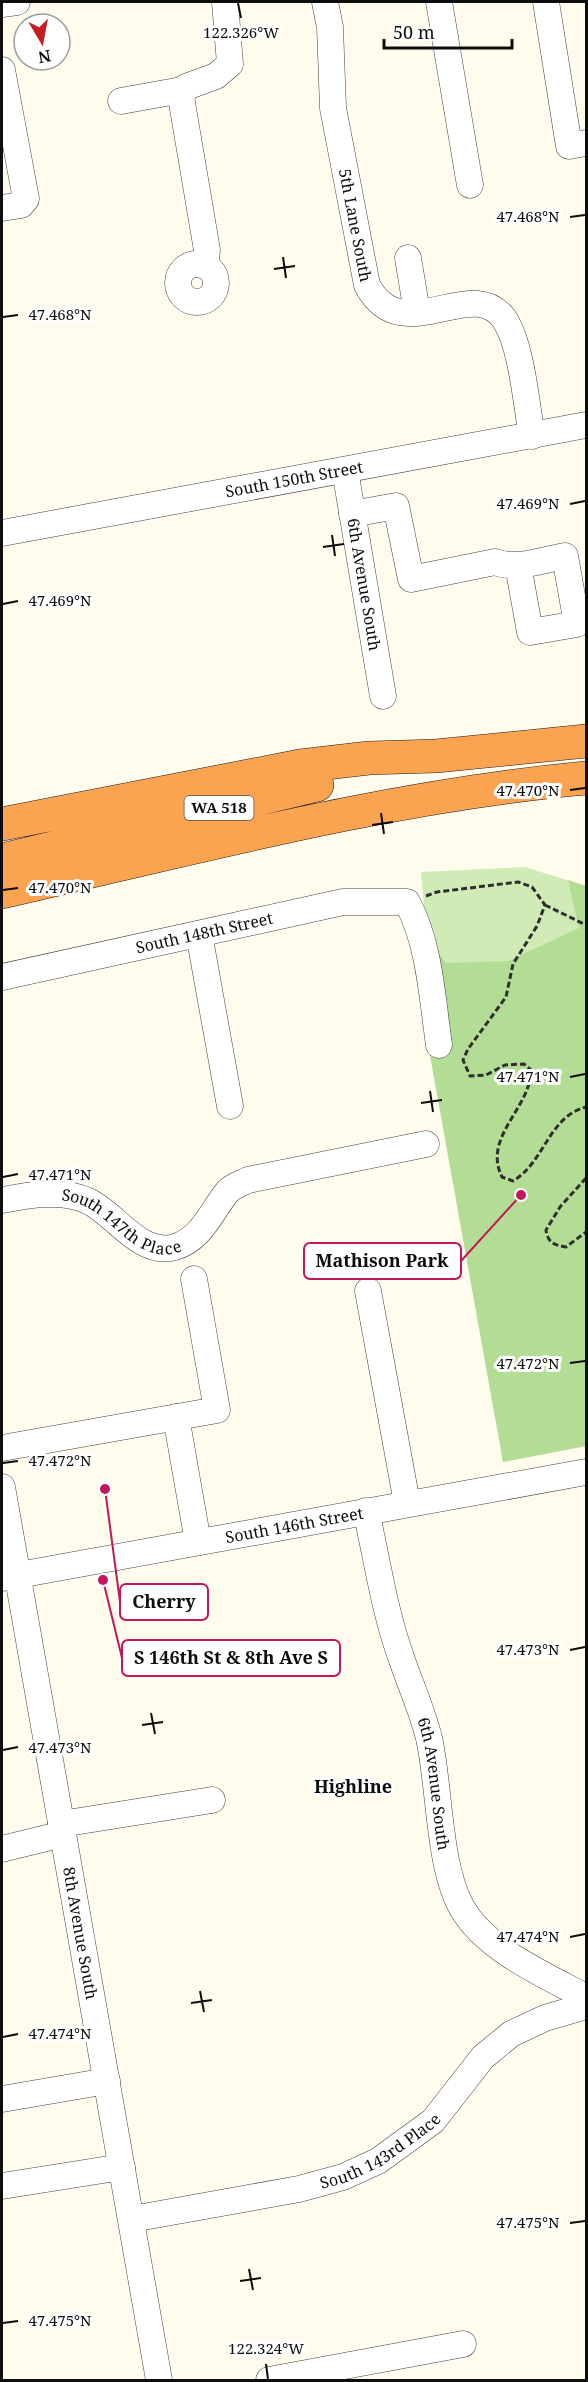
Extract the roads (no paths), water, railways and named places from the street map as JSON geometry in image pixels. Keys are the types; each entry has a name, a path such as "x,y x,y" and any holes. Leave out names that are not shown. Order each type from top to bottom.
{"highway":[{"name":"WA 518","path":"2,860 436,756 586,741"},
{"path":"2,825 300,766 369,758 436,756"},
{"name":"WA 518","path":"2,892 318,820 447,794 586,778"}],"street":[{"path":"2,4 17,2"},
{"path":"121,101 182,90 226,70 230,64 225,2"},
{"name":"5th Lane South","path":"325,2 330,27 333,108 367,285 373,296 389,310 401,314 479,304 495,310 503,317 510,328 517,356 531,436"},
{"path":"439,2 470,185"},
{"path":"546,2 569,146 586,143"},
{"path":"2,70 26,199 21,206 2,208"},
{"path":"182,90 181,97 207,250 205,266"},
{"path":"408,258 417,312"},
{"name":"South 150th Street","path":"2,532 586,425"},
{"name":"6th Avenue South","path":"345,470 383,696"},
{"path":"352,514 396,506 411,579 495,561 508,567 518,565"},
{"name":"South 148th Street","path":"2,977 343,902 407,902 419,924 439,1045"},
{"path":"199,934 230,1106"},
{"name":"South 147th Place","path":"2,1200 52,1195 74,1196 89,1201 150,1246 163,1249 176,1247 196,1235 229,1190 248,1180 426,1144"},
{"path":"2,1448 218,1410 194,1278"},
{"path":"368,1291 407,1503"},
{"path":"176,1417 198,1542"},
{"name":"South 146th Street","path":"9,1577 586,1472"},
{"name":"8th Avenue South","path":"2,1487 9,1577 62,1829 159,2380"},
{"name":"6th Avenue South","path":"366,1511 392,1627 429,1739 445,1846 453,1885 462,1908 477,1928 503,1949 529,1967 586,1997"},
{"path":"2,1849 62,1829 212,1800"},
{"name":"South 143rd Place","path":"132,2219 299,2189 352,2173 378,2161 433,2121 483,2057 511,2034 545,2019 586,2006"},
{"path":"2,2099 107,2081"},
{"path":"2,2186 122,2167"},
{"path":"269,2380 463,2344"}],"place":[{"name":"Mathison Park","path":"521,1195"},
{"name":"Cherry","path":"105,1489"},
{"name":"S 146th St & 8th Ave S","path":"103,1580"}],"district":[{"name":"Highline","path":"353,1787"}]}
